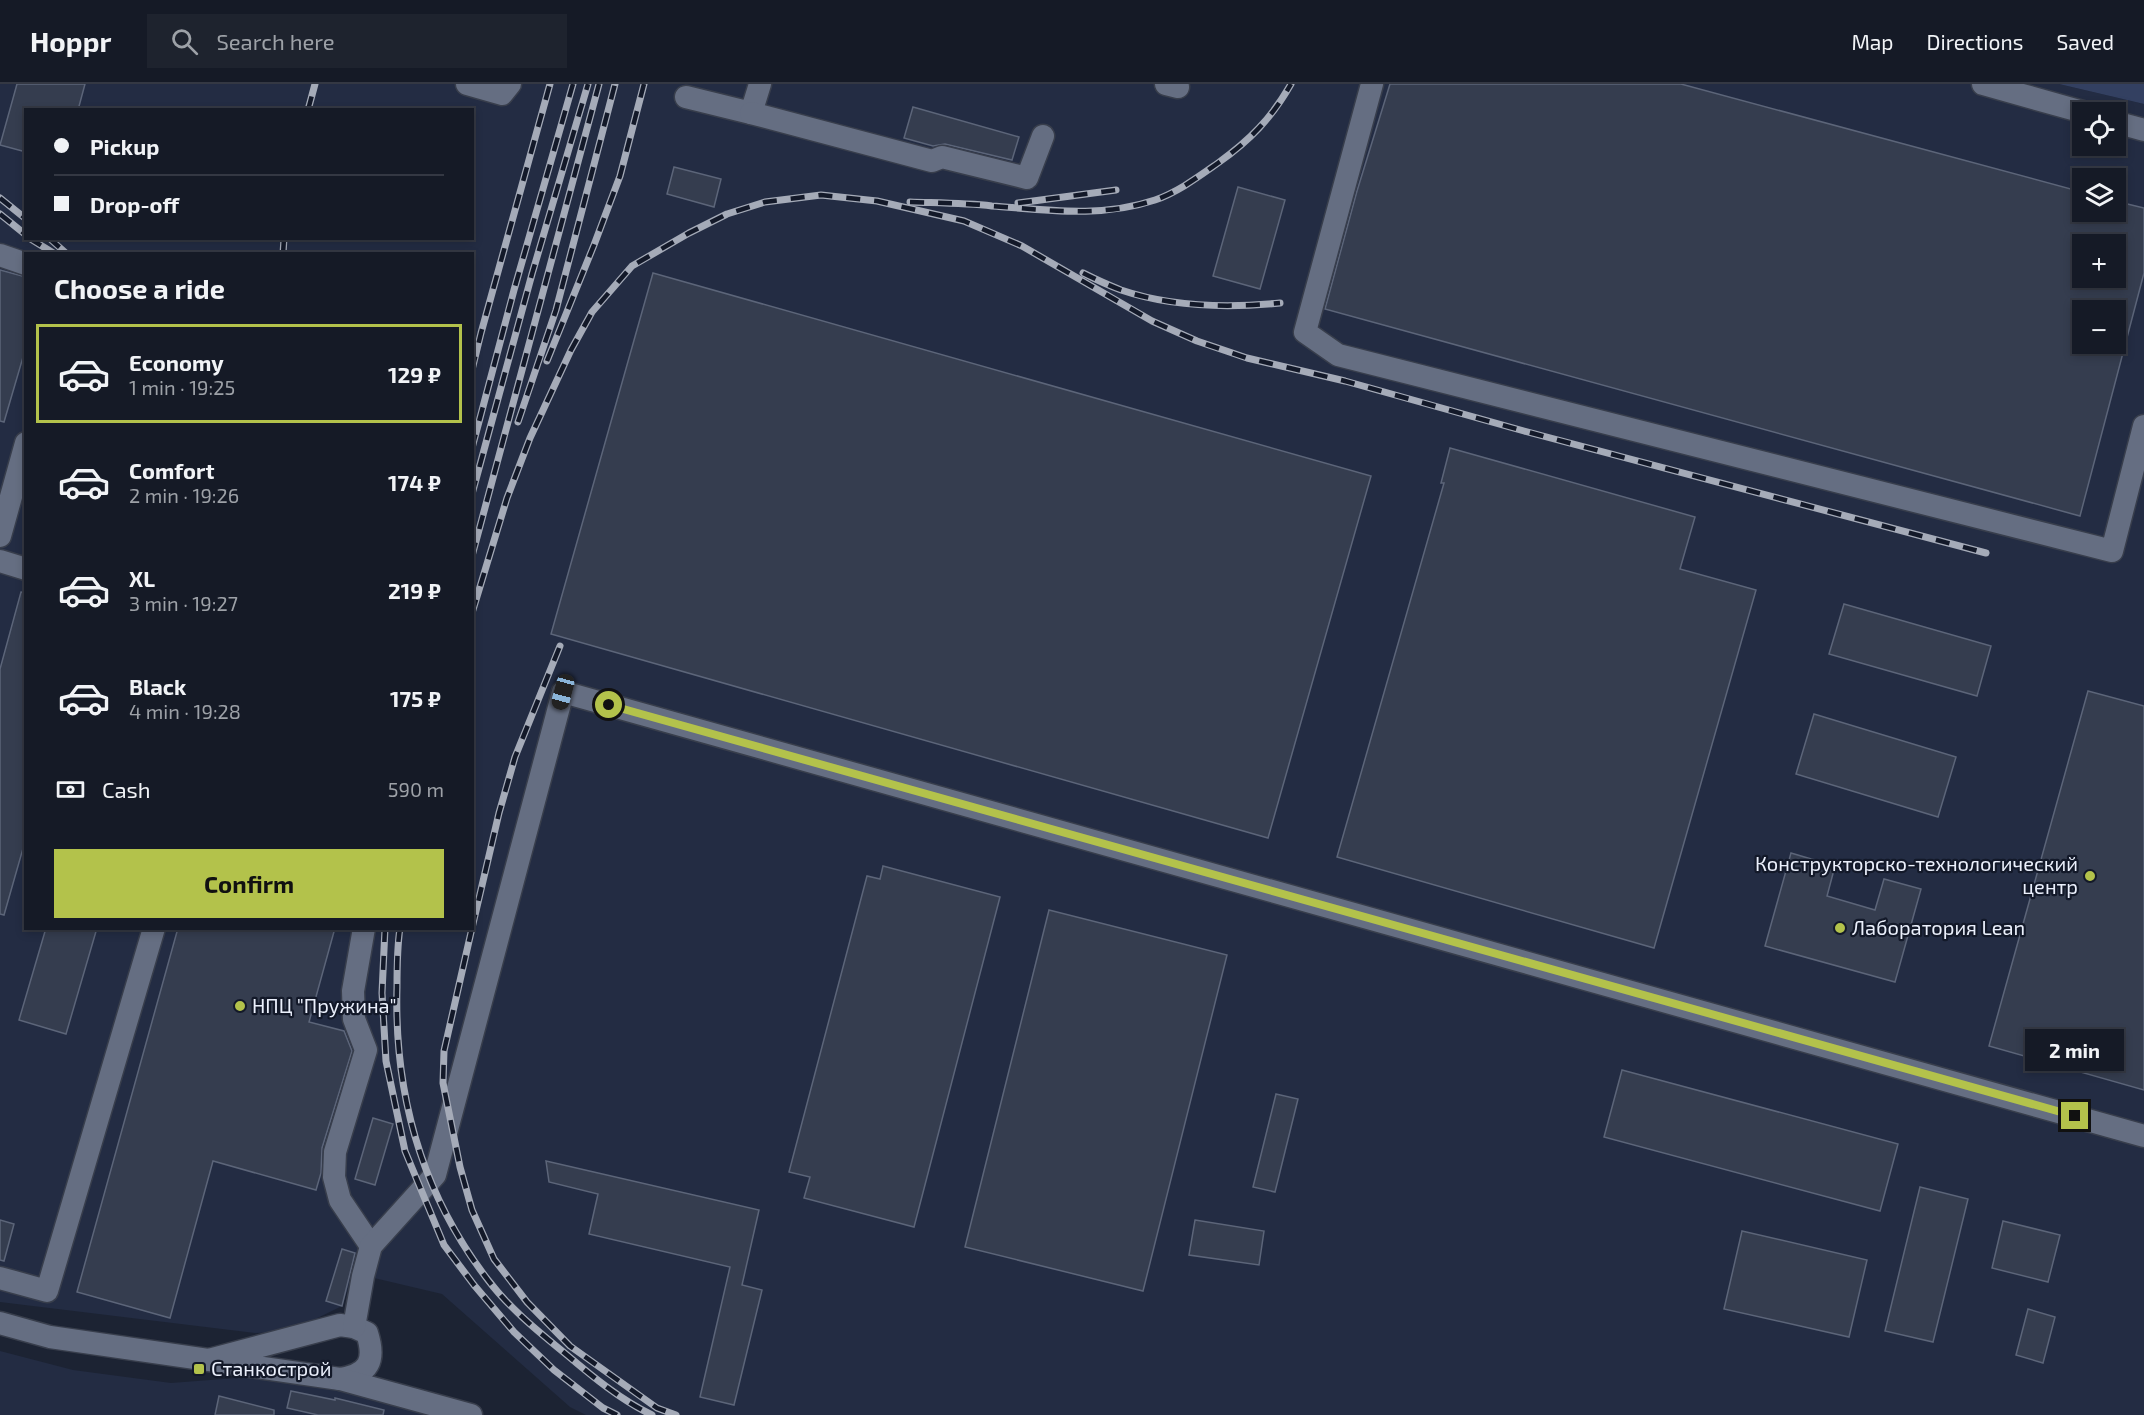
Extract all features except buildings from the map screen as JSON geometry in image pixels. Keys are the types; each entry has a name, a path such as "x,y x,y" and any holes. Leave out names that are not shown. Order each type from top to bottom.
{"street":[{"path":"467,84 502,94 510,84"},
{"path":"751,113 760,84"},
{"path":"1372,84 1305,332 1338,354 2112,552 2144,426"},
{"path":"1983,84 2072,109"},
{"path":"686,97 932,161 942,157 1027,178 1043,136"},
{"path":"2126,125 2144,130"},
{"path":"0,255 24,263"},
{"path":"0,536 24,450"},
{"path":"0,561 24,568"},
{"path":"354,1327 371,1246 435,1175 563,692 2144,1136"},
{"path":"0,1278 47,1291 153,930"},
{"path":"364,930 354,1000 354,1019 366,1050 336,1152 334,1177 340,1200 371,1246"},
{"path":"0,1323 50,1337 340,1379 471,1415"},
{"path":"209,1360 340,1325 354,1327 368,1334 372,1350 367,1368 353,1377 340,1379"}],"shaded area":[{"path":"0,84 2059,84 2144,104 2144,1415 586,1415 570,1407 442,1294 353,1273 342,1306 289,1332 255,1333 0,1302"},
{"path":"2059,84 2144,84 2144,104"},
{"path":"0,1351 73,1370 171,1383 276,1375 458,1415 0,1415"}],"railway":[{"path":"309,108 315,84"},
{"path":"474,362 550,84"},
{"path":"474,440 573,84"},
{"path":"474,487 532,274 588,84"},
{"path":"474,549 599,84"},
{"path":"518,422 556,310 615,84"},
{"path":"547,361 620,176 644,84"},
{"path":"910,202 1094,211 1135,206 1155,200 1188,184 1240,146 1268,118 1291,84"},
{"path":"1018,203 1116,190"},
{"path":"474,606 507,498 530,438 571,350 592,312 632,266 689,233 727,214 765,202 821,195 877,201 964,221 1022,246 1152,321 1197,341 1247,358 1345,381 1524,431 1986,553"},
{"path":"0,198 24,217"},
{"path":"0,214 24,233"},
{"path":"32,240 52,252"},
{"path":"51,240 65,252"},
{"path":"283,252 284,240"},
{"path":"1083,273 1121,290 1160,300 1220,306 1280,303"},
{"path":"474,919 499,813 515,757 560,646"},
{"path":"385,930 382,993 386,1061 405,1151 444,1245 514,1332 554,1370 603,1408 617,1415"},
{"path":"400,930 397,1027 407,1104 429,1178 446,1213 465,1247 488,1280 515,1310 597,1380 652,1415"},
{"path":"472,930 444,1051 443,1083 460,1167 472,1210 494,1259 527,1302 570,1346 657,1408 676,1415"}],"place":[{"name":"Конструкторско-технологический центр","path":"2090,876"},
{"name":"Лаборатория Lean","path":"1840,928"},
{"name":"НПЦ \"Пружина\"","path":"240,1006"},
{"name":"Станкострой","path":"199,1369"}],"route":[{"path":"609,705 2075,1116"}]}
